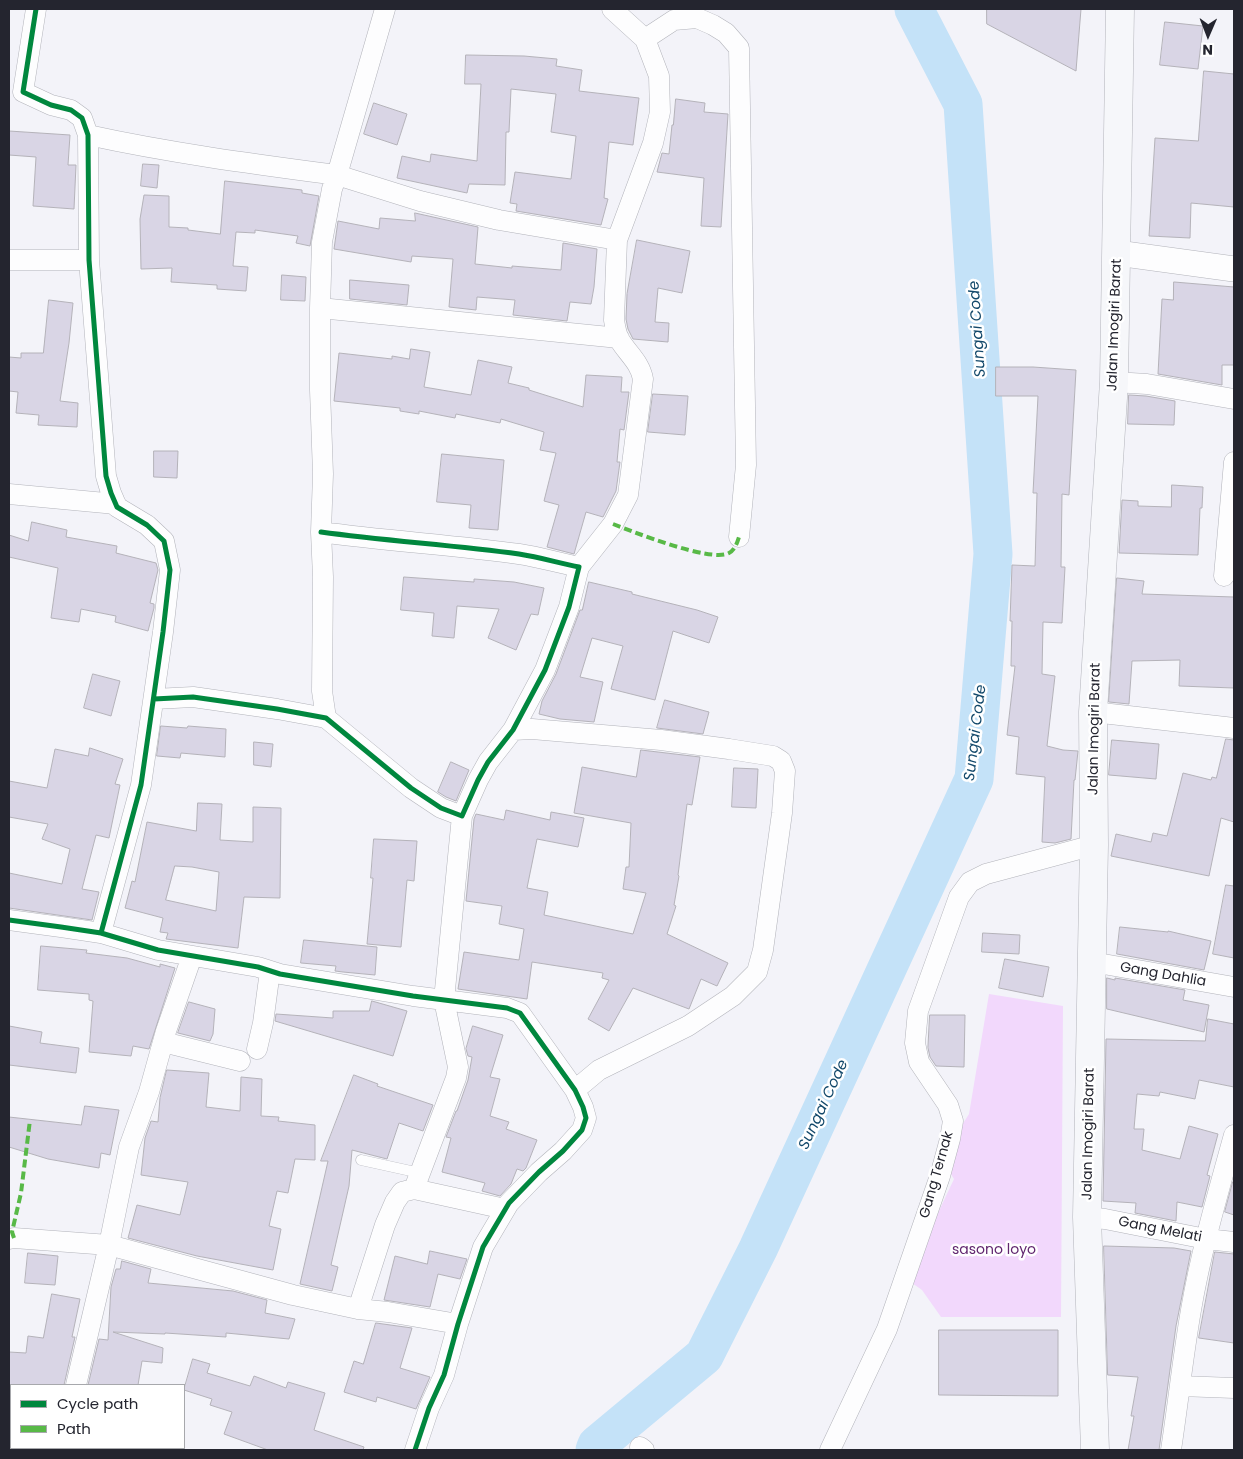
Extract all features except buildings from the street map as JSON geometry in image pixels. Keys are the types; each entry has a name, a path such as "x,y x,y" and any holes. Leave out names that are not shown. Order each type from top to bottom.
{"main road":[{"name":"Jalan Imogiri Barat","path":"1095,1450 1087,1217 1094,845 1093,712 1114,382 1120,9"}],"street":[{"path":"36,9 16,91 51,105 71,110 82,118 88,135 89,260 106,476 118,507 147,525 164,541 170,570 141,785 101,933"},
{"path":"326,718 322,691 323,577 321,532 323,474 320,308 322,242 332,189 385,9"},
{"path":"358,1310 385,1225 395,1202 402,1192 417,1181 456,1078 458,1067 444,1000 462,816 488,762 513,730 545,670 569,607 579,567 614,524 628,495 643,379 642,372 637,363 619,338 614,320 617,240 653,143 660,112 659,76 645,39 612,9"},
{"path":"645,39 674,20 697,18 726,32 739,48 746,465 739,537"},
{"path":"88,135 214,158 337,175 420,201 472,214 617,240"},
{"path":"1117,253 1234,269"},
{"path":"9,260 89,260"},
{"path":"320,308 619,338"},
{"path":"1114,382 1147,384 1234,398"},
{"path":"1224,576 1234,462"},
{"path":"9,494 116,504"},
{"path":"321,532 359,538 434,544 522,555 579,567"},
{"path":"154,699 193,696 326,718 411,788 440,808 462,816"},
{"path":"1093,712 1234,728"},
{"path":"513,730 532,729 729,749 773,756 780,761 785,771 782,813 763,950 757,972 734,996 688,1026 599,1070 575,1090"},
{"name":"Gang Ternak","path":"830,1450 887,1329 940,1176 950,1139 952,1121 948,1105 919,1062 916,1043 918,1010 959,897 970,882 986,874 1094,845"},
{"path":"9,920 101,933 158,950 258,967 280,974 444,1000 508,1008 520,1013 575,1090 586,1118 582,1130 563,1151 539,1172 509,1203 483,1247 444,1375 429,1408 415,1450"},
{"path":"76,1384 109,1245 129,1147 149,1092 163,1042 192,956"},
{"name":"Gang Dahlia","path":"1092,962 1234,987"},
{"path":"257,1050 263,1023 270,971"},
{"path":"163,1042 240,1061"},
{"path":"1171,1450 1190,1310 1206,1239 1234,1135"},
{"path":"417,1181 505,1209"},
{"name":"Gang Melati","path":"1087,1217 1206,1239 1234,1242"},
{"path":"9,1239 109,1245 275,1290 358,1310 414,1316 458,1324"},
{"path":"1180,1386 1234,1388"}],"lane":[{"path":"361,1160 417,1181"}],"green space":[{"name":"sasono loyo","path":"989,994 1063,1006 1061,1317 941,1317 922,1290 912,1283 914,1264 954,1179 941,1158 969,1114"}],"waterway":[{"name":"Sungai Code","path":"595,1450 597,1445 704,1356 758,1249 974,779 993,554 963,104 914,9"}],"marked path":[{"path":"613,524 672,545 706,554 720,555 731,552 737,544 739,537"},
{"path":"14,1238 12,1232 21,1193 30,1120"}],"cycle path":[{"path":"36,9 23,92 51,105 71,110 82,118 88,135 89,260 106,476 117,507 147,525 164,541 170,570 141,785 101,933"},
{"path":"154,699 193,697 326,718 411,788 441,808 462,816 488,762 513,730 545,670 569,607 579,567 519,554 321,532"},
{"path":"9,920 101,933 158,950 258,967 280,974 413,996 507,1008 520,1013 575,1090 586,1118 582,1130 563,1151 539,1172 509,1203 483,1247 444,1375 429,1408 415,1450"}]}
